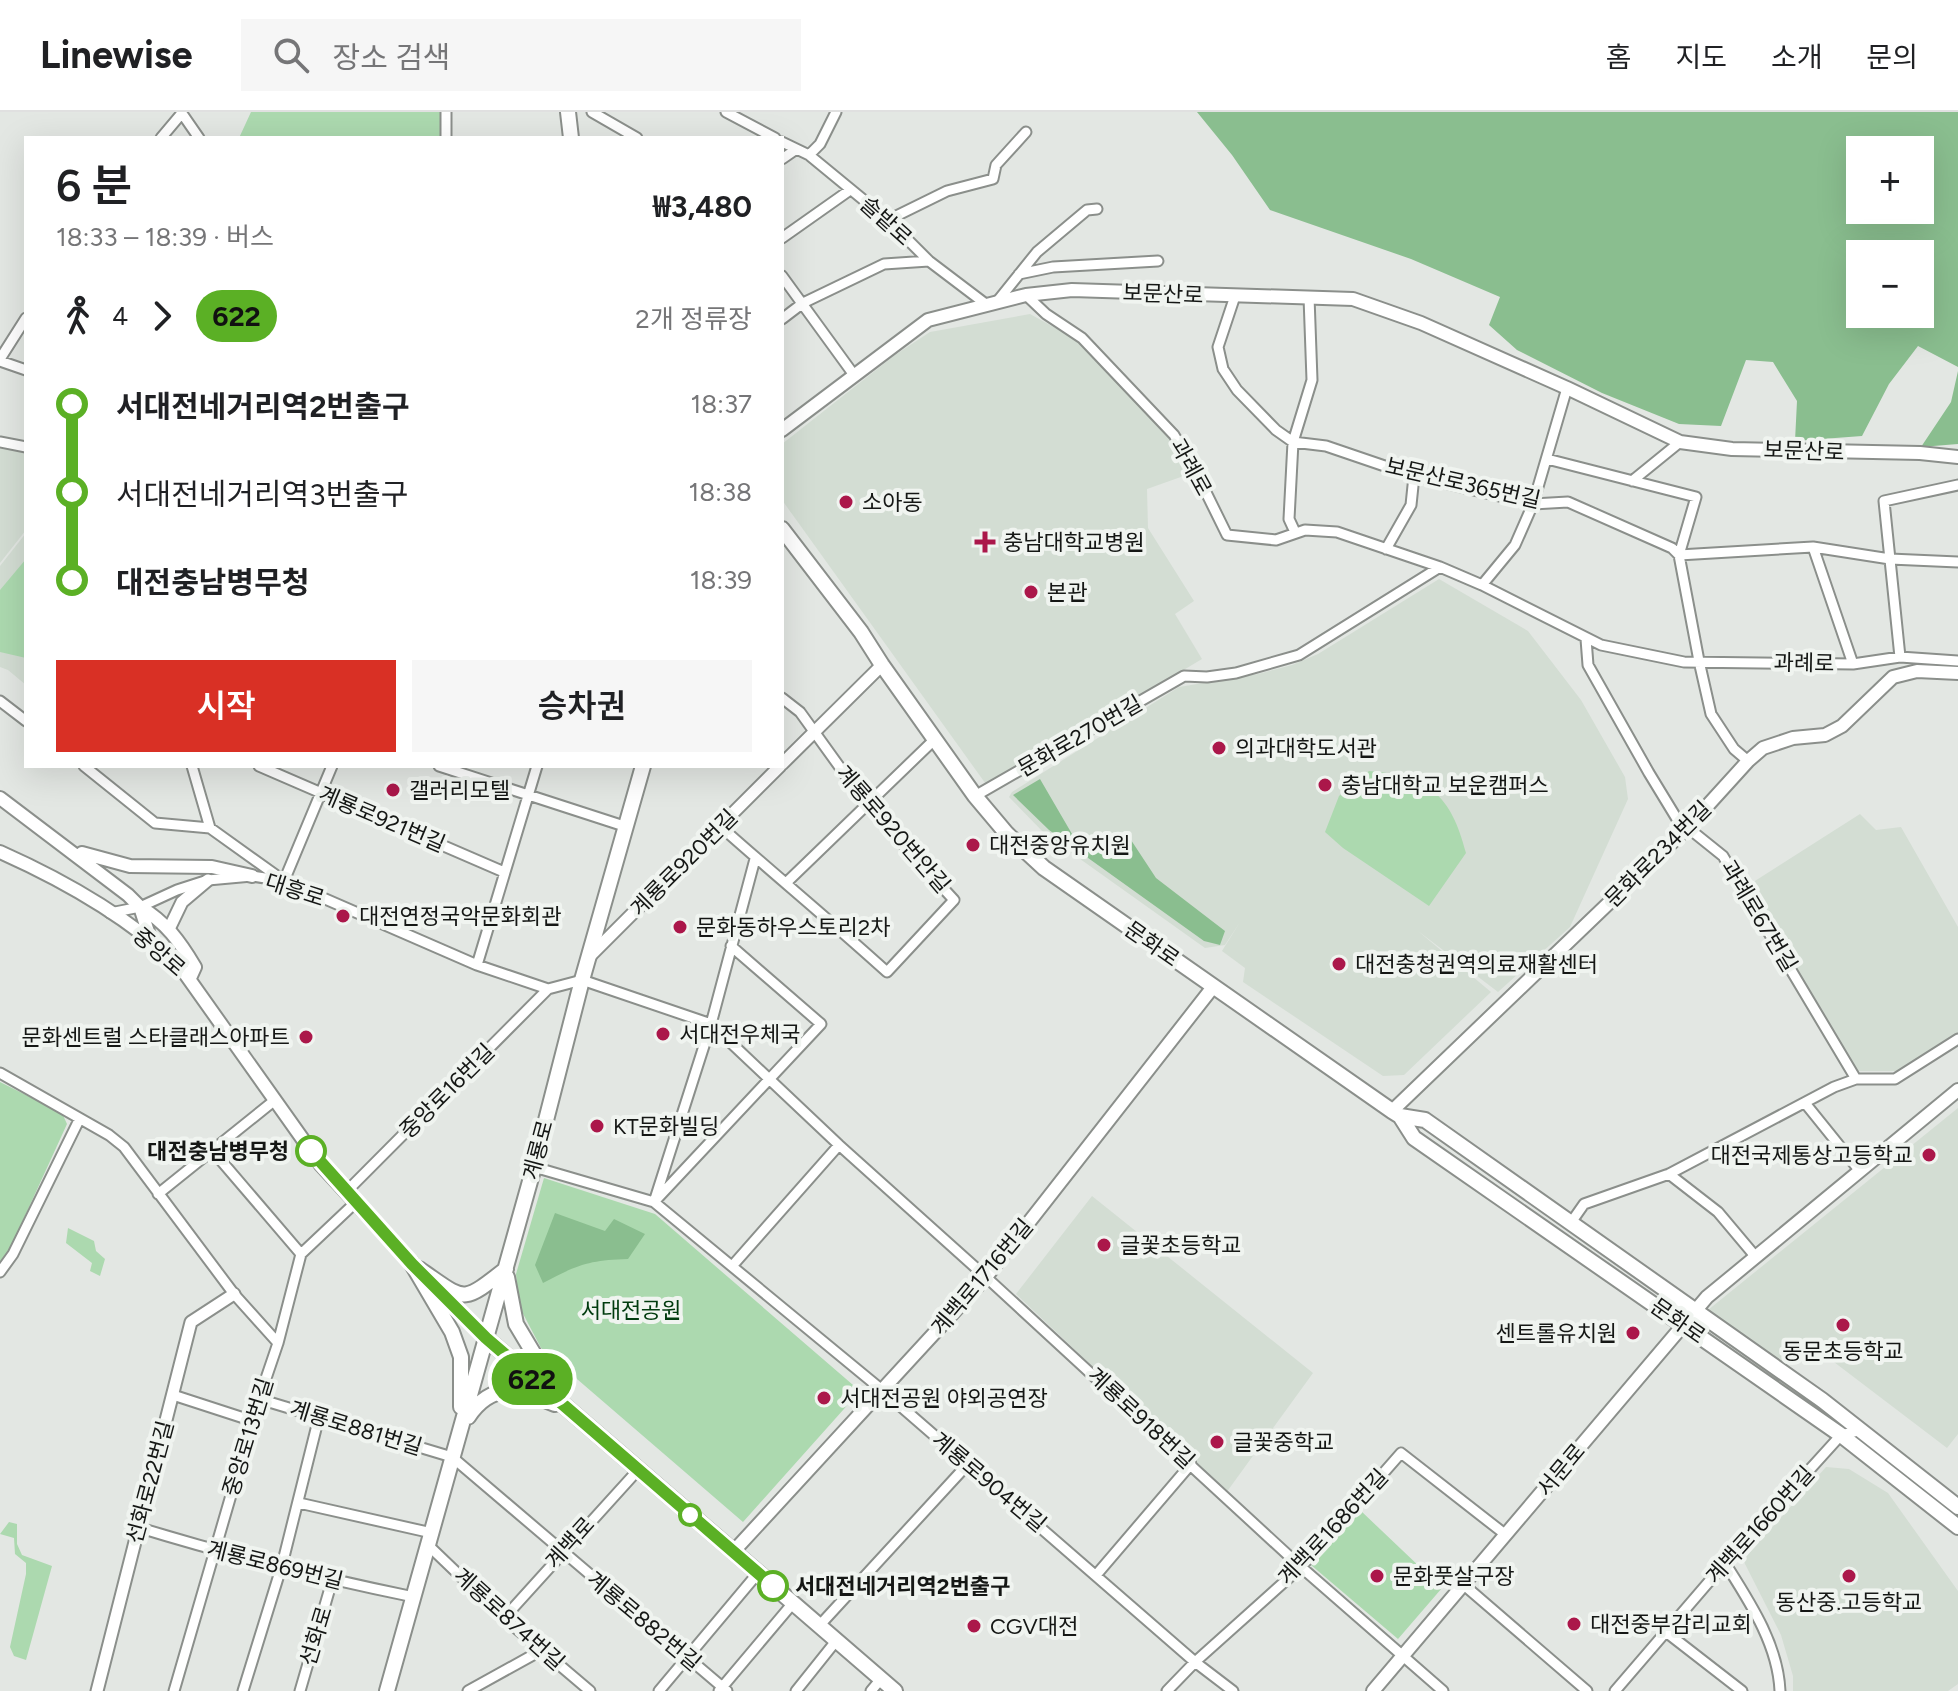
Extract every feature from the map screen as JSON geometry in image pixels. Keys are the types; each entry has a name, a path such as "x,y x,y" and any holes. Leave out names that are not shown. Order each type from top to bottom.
{"main road":[{"path":"568,112 571,136"},
{"name":"보문산로","path":"784,428 928,320 1026,295 1072,290 1353,299 1421,323 1680,442 1732,449 1920,453 1958,457"},
{"name":"문화로","path":"784,532 861,632 975,796 1007,834 1044,868 1396,1113 1414,1138 1841,1435 1958,1527"},
{"name":"문화로234번길","path":"1396,1113 1689,826 1763,748 1793,738 1825,735 1842,726 1859,713 1893,677 1917,671 1958,673"},
{"name":"계룡로","path":"387,1691 642,768"},
{"path":"0,798 114,882 140,907 160,919 195,967 190,978"},
{"path":"72,850 130,866 212,867 252,876"},
{"name":"중앙로","path":"0,852 35,869 150,938 190,978 321,1165 412,1264 486,1338"},
{"path":"140,907 150,938"},
{"name":"계백로1716번길","path":"733,1552 986,1277 1213,987"},
{"name":"서문로","path":"1373,1691 1694,1311 1755,1256 1958,1090"},
{"name":"문화로","path":"1396,1113 1425,1120 1862,1430 1958,1507"},
{"path":"412,1264 456,1293 467,1296 476,1293 506,1269 516,1324 565,1408"},
{"path":"412,1264 452,1332 461,1357 460,1431"},
{"path":"486,1338 836,1641 876,1685 895,1691"},
{"path":"460,1431 486,1397 507,1390 565,1408"}],"street":[{"path":"446,112 446,136"},
{"path":"592,112 634,136"},
{"path":"726,112 771,136"},
{"path":"809,155 820,144 836,112"},
{"path":"163,136 181,113 198,136"},
{"path":"888,220 947,191 993,179 996,165 1026,132"},
{"name":"솔밭로","path":"784,143 809,155 888,220 929,261 992,304"},
{"path":"784,158 795,150"},
{"path":"784,237 850,190"},
{"path":"992,304 1037,252 1087,210 1097,209"},
{"path":"784,317 803,303 884,264 929,261"},
{"path":"1019,274 1053,267 1158,261"},
{"path":"784,279 854,375"},
{"name":"과례로","path":"1026,295 1046,314 1082,338 1174,435 1227,535 1276,540 1305,530 1337,532 1440,567 1601,645 1684,662 1853,664 1900,657 1958,661"},
{"path":"1235,296 1218,347 1223,369 1237,390 1276,430 1293,442"},
{"path":"1295,532 1289,519 1293,442 1312,380 1309,297"},
{"path":"24,321 0,360 24,369"},
{"path":"1482,585 1515,545 1533,504 1567,388"},
{"path":"0,442 24,447"},
{"name":"보문산로365번길","path":"1293,442 1326,446 1414,476 1533,504 1568,502 1672,548 1679,555"},
{"path":"1632,481 1680,442"},
{"path":"1547,459 1696,497 1679,555 1699,661 1711,714 1734,749 1748,761"},
{"path":"1386,549 1411,505 1414,476"},
{"path":"1900,657 1884,501 1958,485"},
{"path":"1679,555 1813,547 1890,559 1958,562"},
{"name":"과례로","path":"1813,547 1853,664"},
{"name":"문화로270번길","path":"975,796 1184,676 1236,673 1299,655 1440,567"},
{"name":"과례로67번길","path":"1586,639 1588,665 1677,819 1723,856 1856,1079"},
{"name":"계룡로920번길","path":"784,762 882,665"},
{"name":"계룡로920번안길","path":"720,826 887,972 954,900 867,805 800,712 784,700"},
{"path":"0,701 24,719"},
{"path":"787,882 934,740"},
{"path":"86,768 155,823 210,828 284,881 331,768"},
{"path":"193,768 210,828"},
{"name":"계룡로921번길","path":"264,768 504,872"},
{"path":"445,768 624,826"},
{"path":"477,965 536,768"},
{"name":"계룡로920번길","path":"587,960 778,768"},
{"path":"654,1202 711,1024 755,859"},
{"name":"대흥로","path":"110,913 140,907 208,880 252,876 284,881 477,965 548,989"},
{"path":"169,929 182,902 208,880"},
{"path":"654,1202 821,1024 731,946"},
{"path":"548,989 582,980"},
{"name":"계룡로918번길","path":"582,980 711,1024 1301,1567 1443,1691"},
{"name":"중앙로16번길","path":"345,1193 548,989"},
{"path":"1570,1224 1584,1204 1669,1174 1834,1087 1856,1079 1895,1079 1958,1039"},
{"path":"0,1073 109,1135 124,1147 236,1297 278,1343"},
{"path":"158,1194 275,1100"},
{"path":"1805,1103 1859,1170"},
{"path":"0,1272 13,1254 79,1120"},
{"path":"733,1265 839,1145"},
{"path":"212,1150 301,1254 355,1203"},
{"name":"계룡로904번길","path":"534,1167 654,1202 882,1390 1195,1662 1233,1691"},
{"path":"1669,1174 1718,1212 1755,1256"},
{"name":"중앙로13번길","path":"174,1691 278,1343 301,1254"},
{"name":"선화로22번길","path":"97,1691 191,1322 236,1297"},
{"path":"173,1395 253,1421"},
{"name":"계룡로881번길","path":"259,1399 452,1457"},
{"path":"243,1691 282,1565 319,1417"},
{"path":"1841,1435 1862,1430"},
{"name":"계백로1660번길","path":"1615,1691 1841,1435"},
{"name":"계백로1686번길","path":"1167,1691 1301,1567 1401,1453 1506,1535"},
{"name":"계룡로882번길","path":"452,1457 722,1690"},
{"path":"1097,1574 1191,1464"},
{"path":"819,1626 967,1465"},
{"name":"계백로","path":"504,1618 638,1470"},
{"path":"299,1503 431,1540"},
{"name":"계룡로869번길","path":"137,1527 332,1581 414,1597"},
{"name":"계룡로874번길","path":"431,1540 504,1618 590,1691"},
{"path":"1725,1563 1751,1603 1768,1642 1780,1691"},
{"path":"659,1691 758,1573"},
{"name":"선화로","path":"300,1691 332,1581"},
{"path":"1464,1585 1587,1691"},
{"path":"722,1690 793,1603"},
{"path":"1666,1632 1742,1691"},
{"path":"796,1691 836,1641"},
{"path":"468,1691 542,1650"}],"shaded area":[{"name":"충남대학교병원","path":"1030,314 1079,341 1164,431 1192,473 1147,489 1148,528 1194,601 1175,614 1202,659 988,787 784,503 784,442 895,355 930,332"},
{"path":"0,448 24,452 24,533 0,563"},
{"path":"24,536 24,683 0,667 0,566"},
{"name":"충남대학교 보운캠퍼스","path":"1439,579 1528,631 1581,700 1625,777 1628,799 1570,927 1498,992 1418,931 1491,992 1404,1075 1383,1076 1243,982 1245,968 1222,951 1240,922 1225,945 1205,948 1045,834 1009,797 1012,792 1179,687 1292,665 1318,654"},
{"path":"1860,814 1876,830 1901,827 1958,927 1958,1035 1896,1071 1858,1071 1747,886"},
{"name":"동문초등학교","path":"1958,1108 1958,1434 1947,1448 1805,1340 1786,1367 1708,1310"},
{"path":"1092,1196 1313,1373 1226,1493 1016,1294"},
{"name":"동산중.고등학교","path":"1826,1467 1849,1469 1888,1493 1958,1591 1958,1684 1948,1691 1793,1691 1793,1676 1781,1635 1743,1560"}],"green space":[{"path":"251,112 443,112 444,136 240,136"},
{"path":"1197,112 1958,112 1958,367 1918,346 1889,384 1862,436 1795,441 1797,401 1773,362 1746,360 1721,426 1679,424 1602,393 1517,350 1489,325 1500,297 1411,259 1270,210"},
{"path":"1958,371 1958,444 1921,447 1951,402"},
{"path":"24,561 24,658 0,652 0,590"},
{"path":"1369,771 1422,784 1445,803 1453,816 1466,853 1429,906 1343,848 1325,832 1339,796"},
{"path":"1040,779 1079,846 1109,851 1131,840 1156,878 1225,931 1220,945 1204,941 1049,830 1013,795"},
{"path":"0,1082 62,1113 67,1124 8,1253 0,1262"},
{"name":"서대전공원","path":"544,1178 655,1214 860,1391 743,1522 541,1348 519,1306 516,1274"},
{"path":"555,1213 605,1231 614,1219 645,1234 628,1259 584,1265 543,1283 535,1265"},
{"path":"68,1228 94,1241 96,1251 105,1259 100,1276 90,1271 92,1263 66,1243"},
{"name":"문화풋살구장","path":"1361,1511 1442,1588 1398,1639 1311,1565"},
{"path":"9,1522 17,1524 17,1544 22,1555 52,1566 26,1660 14,1656 10,1647 26,1563 15,1554 14,1538 0,1534"}],"bus line":[{"name":"622","path":"311,1151 345,1193 486,1338 773,1586"}],"place":[{"name":"소아동","path":"846,502"},
{"name":"충남대학교병원","path":"985,542"},
{"name":"본관","path":"1031,592"},
{"name":"의과대학도서관","path":"1219,748"},
{"name":"충남대학교 보운캠퍼스","path":"1325,785"},
{"name":"갤러리모텔","path":"393,790"},
{"name":"대전중앙유치원","path":"973,845"},
{"name":"대전연정국악문화회관","path":"343,916"},
{"name":"문화동하우스토리2차","path":"680,927"},
{"name":"대전충청권역의료재활센터","path":"1339,964"},
{"name":"서대전우체국","path":"663,1034"},
{"name":"문화센트럴 스타클래스아파트","path":"306,1037"},
{"name":"KT문화빌딩","path":"597,1126"},
{"name":"대전충남병무청","path":"311,1151"},
{"name":"대전국제통상고등학교","path":"1929,1155"},
{"name":"글꽃초등학교","path":"1104,1245"},
{"name":"동문초등학교","path":"1843,1325"},
{"name":"센트롤유치원","path":"1633,1333"},
{"name":"서대전공원 야외공연장","path":"824,1398"},
{"name":"글꽃중학교","path":"1217,1442"},
{"name":"문화풋살구장","path":"1377,1576"},
{"name":"동산중.고등학교","path":"1849,1576"},
{"name":"서대전네거리역2번출구","path":"773,1586"},
{"name":"대전중부감리교회","path":"1574,1624"},
{"name":"CGV대전","path":"974,1626"}]}
